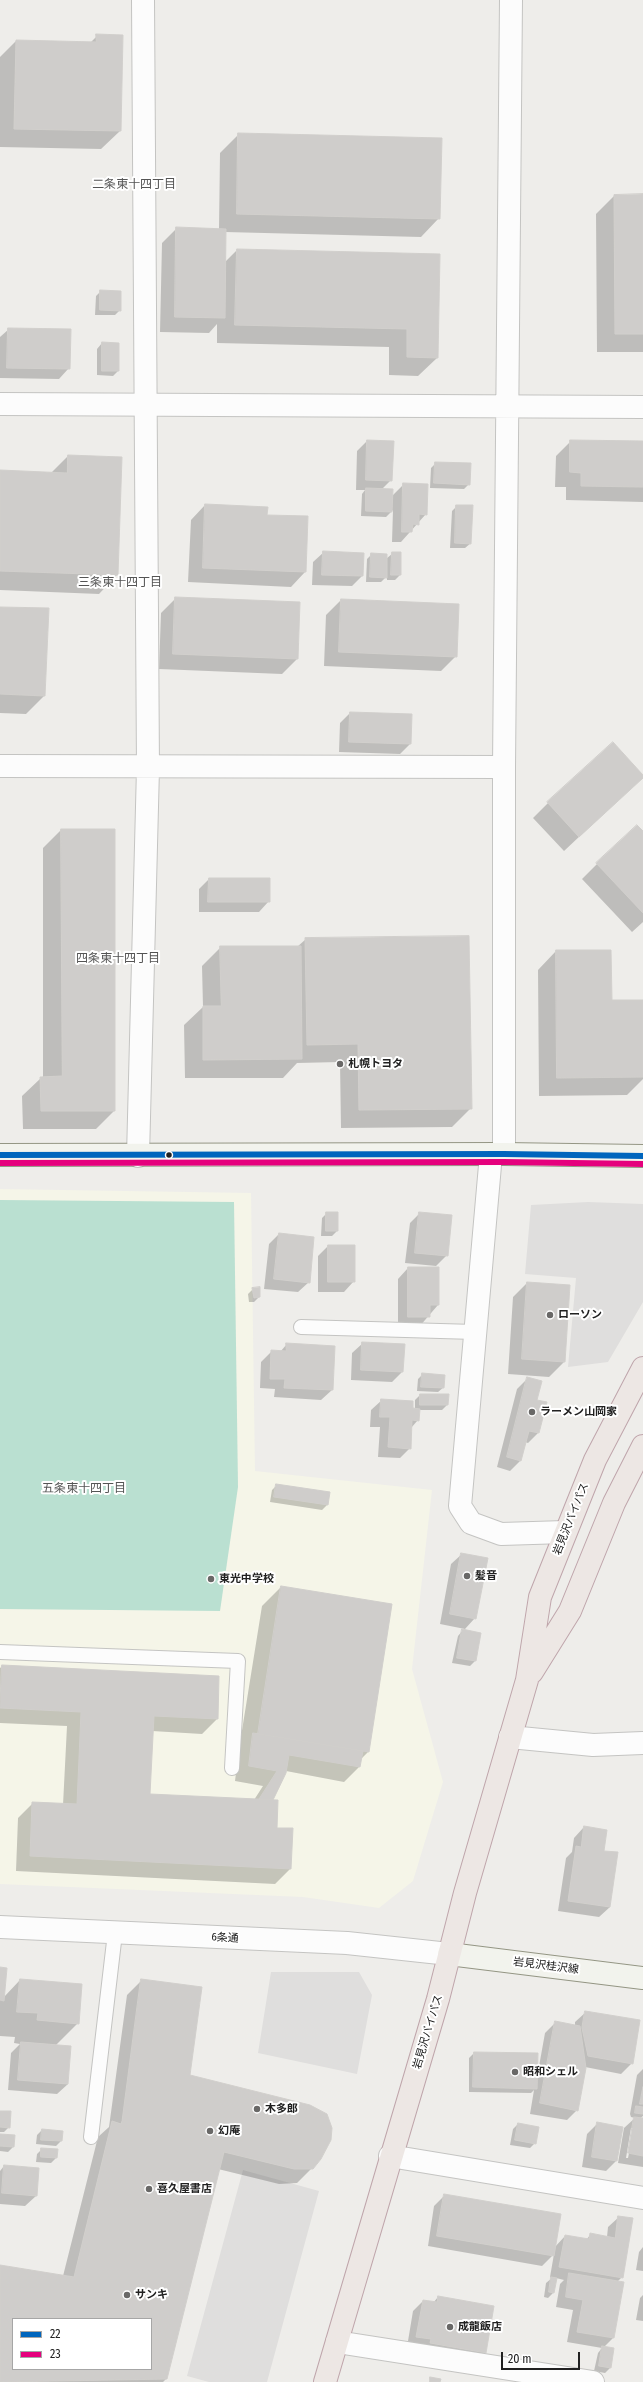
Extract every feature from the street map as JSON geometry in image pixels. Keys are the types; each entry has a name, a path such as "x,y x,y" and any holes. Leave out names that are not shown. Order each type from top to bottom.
{"highway":[{"name":"岩見沢バイパス","path":"325,2382 450,1954 527,1680 540,1597 564,1532 595,1460 643,1368"},
{"name":"岩見沢バイパス","path":"527,1680 570,1611 614,1502 643,1446"}],"main road":[{"path":"0,1155 138,1156 497,1154 643,1156"},
{"name":"岩見沢桂沢線","path":"450,1954 643,1978"}],"street":[{"path":"138,1156 148,768 144,405 143,0"},
{"path":"510,0 504,767 497,1154 475,1332 460,1506 470,1523 501,1534 564,1532"},
{"path":"0,404 643,407"},
{"path":"0,766 148,768 504,767"},
{"path":"510,1737 593,1745 643,1743"},
{"name":"6条通","path":"0,1927 347,1943 450,1954"},
{"path":"390,2156 643,2198"},
{"path":"337,2342 594,2382"}],"lane":[{"path":"301,1327 475,1332"},
{"path":"0,1652 238,1661 232,1768"},
{"path":"91,2137 115,1933"}],"shaded area":[{"name":"東光中学校","path":"0,1189 251,1193 255,1471 432,1490 412,1669 443,1782 413,1881 379,1908 303,1897 0,1884"},
{"path":"588,1202 643,1204 643,1302 608,1362 568,1367 576,1278 525,1274 531,1205"},
{"path":"271,1972 359,1972 372,1995 357,2074 258,2053"},
{"path":"243,2170 319,2191 267,2382 209,2382 187,2376"}],"green space":[{"path":"0,1200 234,1202 238,1487 220,1611 0,1609"}],"building":[{"path":"96,34 123,35 121,131 14,129 16,40 96,42"},
{"path":"238,133 442,138 440,219 237,214"},
{"path":"643,194 643,334 615,334 614,195"},
{"path":"176,227 226,229 225,318 175,317"},
{"path":"237,249 440,254 438,358 407,357 407,329 235,325"},
{"path":"100,290 121,291 121,311 100,310"},
{"path":"8,328 71,329 70,369 7,368"},
{"path":"102,342 119,343 119,371 102,371"},
{"path":"367,440 394,441 392,481 366,480"},
{"path":"570,440 643,441 643,487 581,486 581,473 570,472"},
{"path":"68,455 122,457 118,575 0,571 0,470 67,473"},
{"path":"435,462 471,463 470,485 434,483"},
{"path":"403,483 428,484 427,515 419,514 419,525 413,524 412,532 402,532"},
{"path":"366,488 393,489 392,512 366,511"},
{"path":"205,504 268,507 267,515 308,516 306,572 203,568"},
{"path":"456,505 473,505 471,544 455,543"},
{"path":"323,551 364,553 363,576 322,575"},
{"path":"392,552 401,552 401,575 391,575"},
{"path":"371,553 387,554 387,578 370,577"},
{"path":"175,597 300,602 298,659 173,654"},
{"path":"341,599 459,604 457,657 339,652"},
{"path":"0,607 49,608 45,696 0,694"},
{"path":"350,712 412,714 411,744 349,742"},
{"path":"613,742 643,775 643,778 579,837 547,802"},
{"path":"637,825 643,831 643,913 596,863"},
{"path":"61,829 115,829 115,1111 41,1111 40,1077 62,1076"},
{"path":"209,878 270,878 270,902 208,902"},
{"path":"469,936 472,1109 359,1110 358,1044 307,1045 305,938"},
{"path":"220,946 301,946 302,1059 203,1060 203,1006 221,1006"},
{"path":"556,950 611,950 612,1000 643,1000 643,1077 557,1078"},
{"path":"326,1212 338,1212 338,1231 326,1231"},
{"path":"419,1212 452,1215 448,1256 415,1253"},
{"path":"279,1233 314,1237 310,1283 274,1279"},
{"path":"328,1245 355,1245 355,1282 328,1282"},
{"path":"408,1267 439,1267 439,1305 430,1305 430,1317 408,1317"},
{"path":"527,1282 570,1285 565,1362 522,1359"},
{"path":"260,1287 260,1297 254,1298 252,1288"},
{"path":"362,1342 405,1344 403,1372 361,1370"},
{"path":"286,1343 335,1346 333,1390 284,1388 285,1379 270,1379 271,1350 286,1351"},
{"path":"422,1373 445,1375 444,1388 421,1387"},
{"path":"527,1377 542,1381 537,1400 547,1402 539,1433 529,1431 521,1461 507,1457"},
{"path":"420,1394 449,1394 448,1405 420,1405"},
{"path":"381,1399 413,1401 413,1408 420,1409 419,1421 412,1420 411,1449 388,1447 390,1417 380,1417"},
{"path":"276,1484 330,1492 328,1505 274,1497"},
{"path":"461,1553 488,1558 476,1619 450,1614"},
{"path":"281,1586 392,1604 369,1752 258,1734"},
{"path":"462,1629 481,1633 476,1661 457,1658"},
{"path":"2,1665 219,1676 218,1719 154,1716 150,1794 278,1800 277,1828 293,1828 291,1869 30,1856 32,1802 77,1804 81,1712 0,1708"},
{"path":"253,1733 363,1751 360,1767 289,1755 286,1773 273,1800 259,1799 277,1771 249,1766"},
{"path":"584,1826 607,1830 604,1851 618,1852 610,1907 568,1901 576,1846 581,1847"},
{"path":"0,1967 7,1968 4,2001 0,2000"},
{"path":"20,1979 82,1984 79,2024 37,2020 38,2013 17,2012"},
{"path":"141,1979 202,1987 190,2075 310,2105 327,2114 332,2128 331,2140 321,2159 313,2169 294,2169 224,2152 167,2379 0,2382 0,2265 74,2277 112,2121 121,2124"},
{"path":"585,2011 640,2020 633,2064 588,2056 582,2028"},
{"path":"555,2021 580,2026 586,2068 578,2111 540,2103"},
{"path":"21,2042 71,2046 68,2084 18,2080"},
{"path":"474,2052 538,2053 537,2089 473,2087"},
{"path":"643,2087 643,2104 640,2104"},
{"path":"636,2106 643,2107 643,2114 635,2113"},
{"path":"0,2111 11,2111 10,2128 0,2127"},
{"path":"634,2117 643,2118 643,2156 628,2153"},
{"path":"597,2122 623,2127 617,2161 592,2157"},
{"path":"518,2123 539,2127 536,2144 515,2140"},
{"path":"42,2129 63,2131 62,2141 41,2140"},
{"path":"0,2134 15,2135 14,2147 0,2146"},
{"path":"41,2148 58,2149 57,2158 41,2157"},
{"path":"4,2165 39,2168 37,2196 2,2193"},
{"path":"444,2194 561,2214 554,2256 437,2236"},
{"path":"618,2216 633,2218 623,2278 559,2267 565,2235 589,2239 590,2233 615,2238"},
{"path":"569,2273 624,2282 614,2338 577,2332 583,2300 566,2297"},
{"path":"551,2277 557,2278 554,2293 549,2292"},
{"path":"438,2296 494,2306 486,2353 430,2343 431,2339 416,2337 423,2300 437,2302"},
{"path":"602,2346 614,2348 611,2368 599,2366"},
{"path":"430,2377 441,2379 440,2382 430,2382"}],"transit line":[{"name":"22","path":"0,1155 504,1154 643,1156"},
{"name":"23","path":"0,1163 504,1162 643,1164"}],"place":[{"name":"札幌トヨタ","path":"340,1064"},
{"name":"ローソン","path":"550,1315"},
{"name":"ラーメン山岡家","path":"532,1412"},
{"name":"髪音","path":"467,1576"},
{"name":"東光中学校","path":"211,1579"},
{"name":"昭和シェル","path":"515,2072"},
{"name":"木多郎","path":"257,2109"},
{"name":"幻庵","path":"210,2131"},
{"name":"喜久屋書店","path":"149,2189"},
{"name":"サンキ","path":"127,2295"},
{"name":"成龍飯店","path":"450,2327"}],"district":[{"name":"二条東十四丁目","path":"134,185"},
{"name":"三条東十四丁目","path":"120,583"},
{"name":"四条東十四丁目","path":"118,959"},
{"name":"五条東十四丁目","path":"84,1489"}]}
